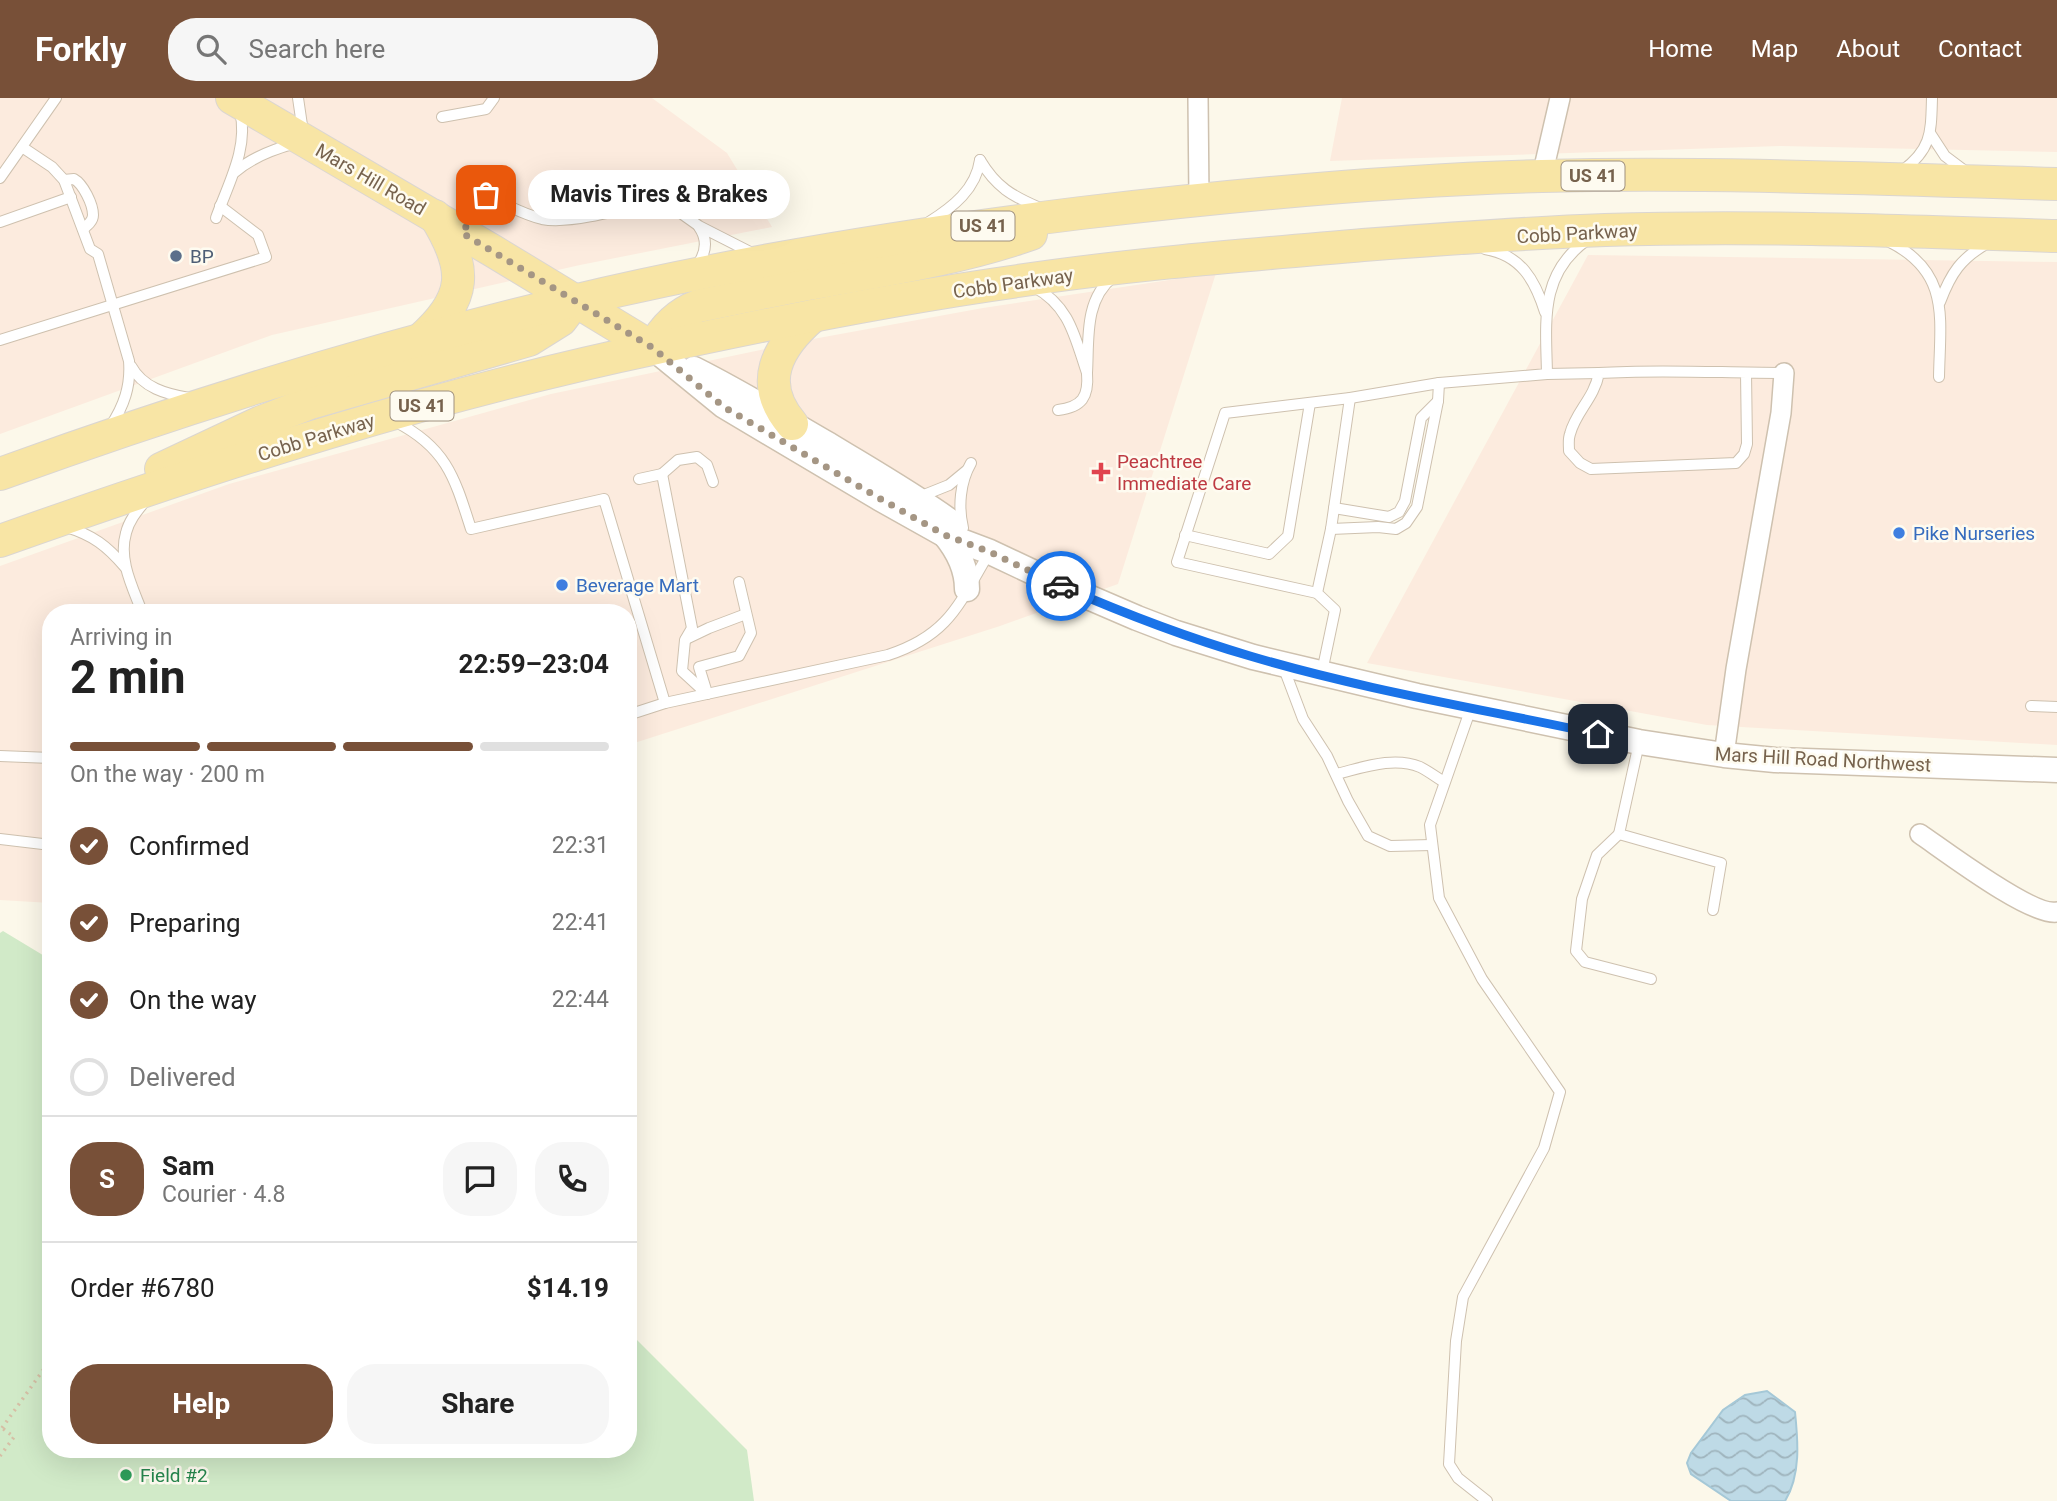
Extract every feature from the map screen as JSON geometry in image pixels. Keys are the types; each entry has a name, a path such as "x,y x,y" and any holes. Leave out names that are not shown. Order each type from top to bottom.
{"main road":[{"name":"Mars Hill Road","path":"238,99 653,348"},
{"name":"US 41","path":"0,474 210,402 419,341 576,300 906,237 1199,199 1322,188 1542,176 1701,176 2057,184"},
{"path":"653,348 663,331 678,316 698,306 930,263 1010,241 1070,215"},
{"path":"419,341 442,320 457,291 458,278 453,251 435,216"},
{"name":"Cobb Parkway","path":"0,541 91,509 383,416 653,348 813,316 1017,281 1127,267 1432,240 1601,230 1866,230 2057,236"},
{"path":"91,509 211,444 310,403 529,340 561,320 576,300"},
{"path":"792,424 779,404 775,389 776,361 794,334 813,316"}],"street":[{"path":"1198,98 1199,199"},
{"path":"1542,176 1560,98"},
{"name":"Mars Hill Road Northwest","path":"653,348 735,389 916,498 954,533"},
{"name":"Mars Hill Road Northwest","path":"653,348 724,407 879,498 1058,584 1137,618 1214,646 1321,675 1639,742 1724,755 1775,760 2057,770"},
{"path":"1724,755 1736,669 1781,413 1784,373"},
{"path":"954,533 952,544 964,565 967,589"},
{"path":"1920,834 2020,901 2051,913 2057,912"}],"lane":[{"path":"0,178 56,98"},
{"path":"232,175 266,153 306,141 298,112 298,98"},
{"path":"442,117 486,109 494,98"},
{"path":"1888,180 1924,150 1930,133 1931,98"},
{"path":"216,218 243,136 238,99"},
{"path":"1930,133 1945,156 1962,169 1987,182"},
{"path":"22,147 52,167 64,180 90,249 97,254 134,372 162,393 210,402"},
{"path":"906,237 942,215 960,199 971,187 978,173 980,160 995,182 1014,196 1070,215"},
{"path":"64,180 74,179 84,187 93,213 92,220 83,229"},
{"path":"462,233 486,195 521,212 544,219 567,221 661,200 699,226 748,252 775,260"},
{"path":"0,222 71,197"},
{"path":"0,340 266,257 258,235 220,206"},
{"path":"686,277 699,263 705,249 703,232 699,226"},
{"path":"1547,373 1546,316 1555,275 1564,260 1601,230"},
{"path":"1866,230 1897,245 1919,262 1928,273 1940,303"},
{"path":"1939,377 1940,303 1947,284 1970,253 2003,234"},
{"path":"1432,240 1492,250 1515,261 1529,274 1539,293 1546,316"},
{"path":"1058,410 1069,408 1081,401 1088,387 1089,325 1094,302 1103,285 1127,267"},
{"path":"1017,281 1039,290 1059,305 1071,325 1087,373"},
{"path":"98,440 112,424 124,401 129,384 129,361"},
{"path":"1321,675 1335,610 1317,593 1177,562 1225,413 1349,398 1439,383 1547,373 1784,373"},
{"path":"1599,373 1596,388 1575,420 1569,435 1569,451 1580,463 1591,469 1736,463 1744,454 1747,444 1746,373"},
{"path":"1331,529 1396,529 1406,523 1417,507 1438,401 1439,383"},
{"path":"1317,593 1331,529 1349,398"},
{"path":"1334,508 1389,517 1399,512 1405,501 1421,418 1438,401"},
{"path":"1185,535 1269,554 1288,536 1310,403"},
{"path":"383,416 421,437 447,466 456,481 471,530 604,499 635,604"},
{"path":"639,479 662,474 678,460 697,457 707,465 713,482"},
{"path":"916,498 941,489 969,467 954,533"},
{"path":"662,474 692,628 685,640 682,671 707,694"},
{"path":"139,604 126,569 124,543 126,532 136,512 157,488"},
{"path":"49,523 89,535 107,548 126,569"},
{"path":"637,712 665,703 888,655 912,647 934,633 949,618 990,552"},
{"path":"707,694 699,667 740,656 751,634 739,582"},
{"path":"637,609 665,703"},
{"path":"685,640 746,614"},
{"path":"1283,665 1303,719 1327,756 1368,836 1390,846 1432,845"},
{"path":"2031,706 2057,707"},
{"path":"1471,707 1430,825 1438,898 1482,979 1560,1092 1544,1148 1462,1297 1449,1464 1458,1478 1487,1501"},
{"path":"1639,742 1619,834 1597,855 1582,899 1576,951 1585,962 1651,979"},
{"path":"0,756 42,758"},
{"path":"1336,774 1384,763 1407,763 1444,782"},
{"path":"1619,834 1721,863 1713,910"},
{"path":"0,839 42,844"}],"path":[{"path":"0,1456 14,1437 1,1427 42,1371"}],"shaded area":[{"path":"0,98 652,98 727,153 772,227 580,265 272,335 0,434"},
{"path":"1342,98 2057,98 2057,152 1781,146 1330,161"},
{"path":"1588,255 2057,262 2057,745 1707,725 1367,663"},
{"path":"1216,273 1118,584 1000,626 637,742 637,604 42,604 42,902 0,900 0,566 229,484 551,394 813,339 983,308"}],"green space":[{"path":"3,931 42,955 42,1458 637,1458 637,1340 747,1450 754,1501 0,1501 0,933"}],"water":[{"path":"1767,1391 1795,1412 1797,1446 1794,1480 1785,1501 1731,1501 1691,1474 1687,1463 1691,1453 1723,1410 1745,1395"}],"way so far":[{"path":"486,195 462,233 653,348 724,407 945,535 990,552 1061,586"}],"place":[{"name":"Mavis Tires & Brakes","path":"486,195"},
{"name":"BP","path":"176,256"},
{"name":"Peachtree Immediate Care","path":"1101,472"},
{"name":"Pike Nurseries","path":"1899,533"},
{"name":"Beverage Mart","path":"562,585"},
{"name":"Field #2","path":"126,1475"}],"route":[{"path":"1061,586 1176,633 1253,657 1340,679 1598,734"}]}
